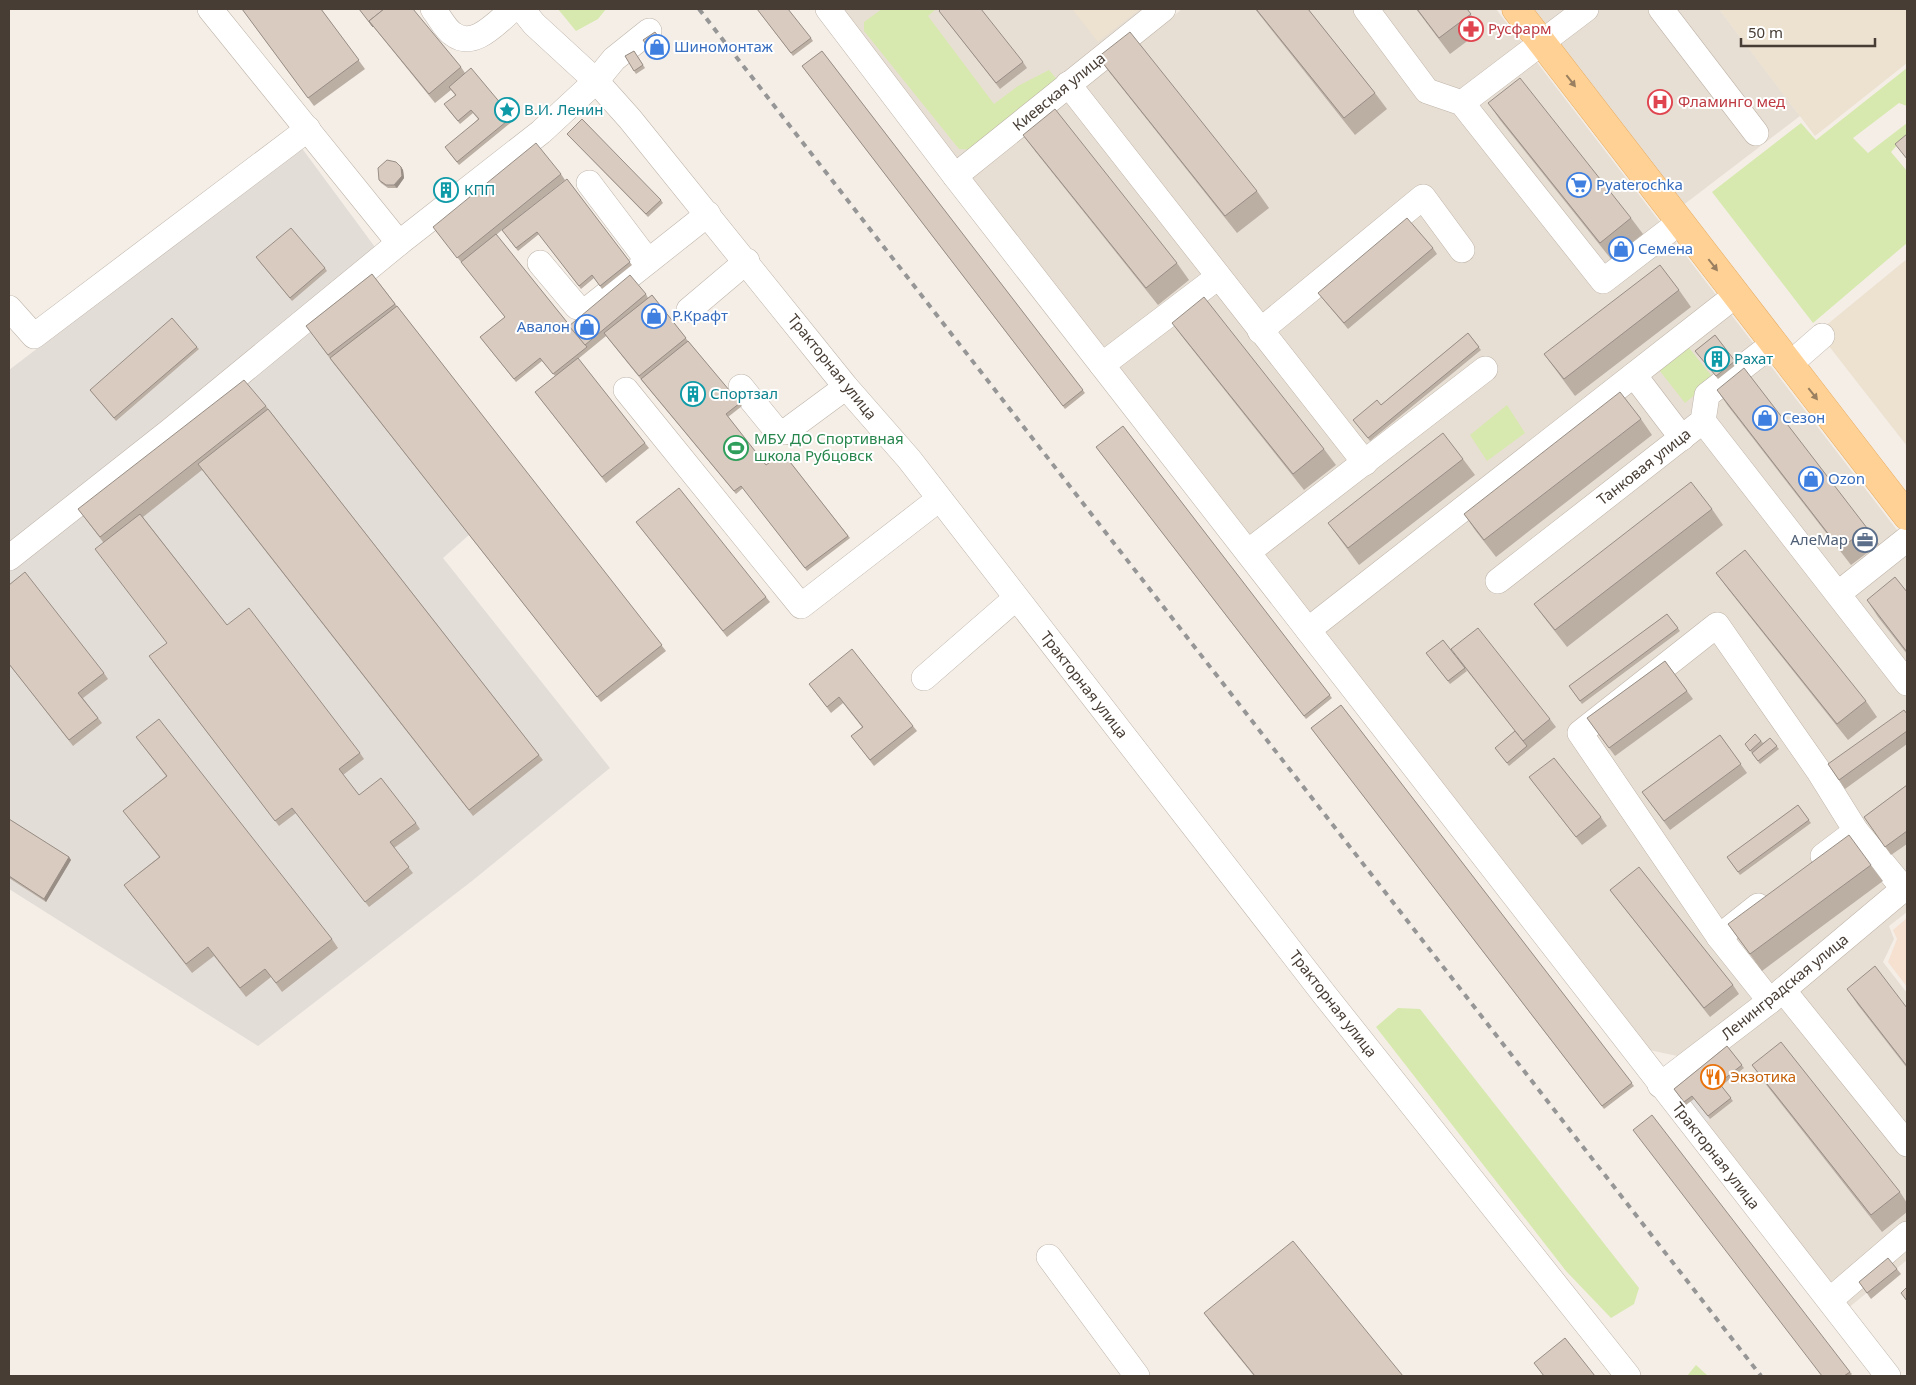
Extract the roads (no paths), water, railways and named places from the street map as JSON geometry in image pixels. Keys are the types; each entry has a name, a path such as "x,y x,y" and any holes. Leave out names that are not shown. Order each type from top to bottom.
{"main road":[{"path":"1516,9 1907,516"}],"street":[{"path":"210,9 400,243"},
{"path":"433,9 452,34 464,39 477,38 513,9"},
{"name":"Тракторная улица","path":"522,9 534,24 596,81 708,214 846,387 939,499 1324,994 1628,1376"},
{"name":"Тракторная улица","path":"828,9 955,176 1888,1376"},
{"name":"Киевская улица","path":"955,176 1163,9"},
{"path":"1366,9 1427,91 1462,103 1603,281 1680,222"},
{"path":"1462,103 1586,9"},
{"path":"1660,9 1756,133"},
{"path":"9,558 170,431 400,243 537,136 596,81 614,59 649,31"},
{"path":"1068,84 1365,463"},
{"path":"9,308 34,336 308,129"},
{"path":"589,183 648,261"},
{"path":"1260,331 1423,197 1462,250"},
{"path":"540,263 577,307 588,309 708,214"},
{"path":"689,310 747,262"},
{"path":"1102,365 1218,277"},
{"path":"1308,630 1736,295"},
{"path":"1790,364 1822,336"},
{"name":"Танковая улица","path":"1498,581 1703,421 1707,395 1774,343"},
{"path":"1248,552 1485,369"},
{"path":"1634,374 1682,438"},
{"path":"741,388 776,430 785,432 846,387"},
{"path":"626,390 801,606 939,499"},
{"path":"1703,421 1839,593 1907,683"},
{"path":"1839,593 1907,539"},
{"path":"924,678 1016,598"},
{"path":"1906,887 1856,831 1818,770 1717,625 1580,732 1718,937 1777,996 1907,1144"},
{"path":"1802,872 1856,831"},
{"name":"Ленинградская улица","path":"1660,1085 1777,996 1906,887"},
{"path":"1718,937 1780,890"},
{"path":"1830,1300 1907,1234"},
{"path":"1048,1257 1137,1376"}],"railway":[{"path":"699,9 1761,1376"}],"place":[{"name":"Русфарм","path":"1471,29"},
{"name":"Шиномонтаж","path":"657,47"},
{"name":"Фламинго мед","path":"1660,102"},
{"name":"В.И. Ленин","path":"507,110"},
{"name":"Pyaterochka","path":"1579,185"},
{"name":"КПП","path":"446,190"},
{"name":"Семена","path":"1621,249"},
{"name":"Р.Крафт","path":"654,316"},
{"name":"Авалон","path":"587,327"},
{"name":"Рахат","path":"1717,359"},
{"name":"Спортзал","path":"693,394"},
{"name":"Сезон","path":"1765,418"},
{"name":"МБУ ДО Спортивная школа Рубцовск","path":"736,448"},
{"name":"Ozon","path":"1811,479"},
{"name":"АлеМар","path":"1865,540"},
{"name":"Экзотика","path":"1713,1077"}]}
